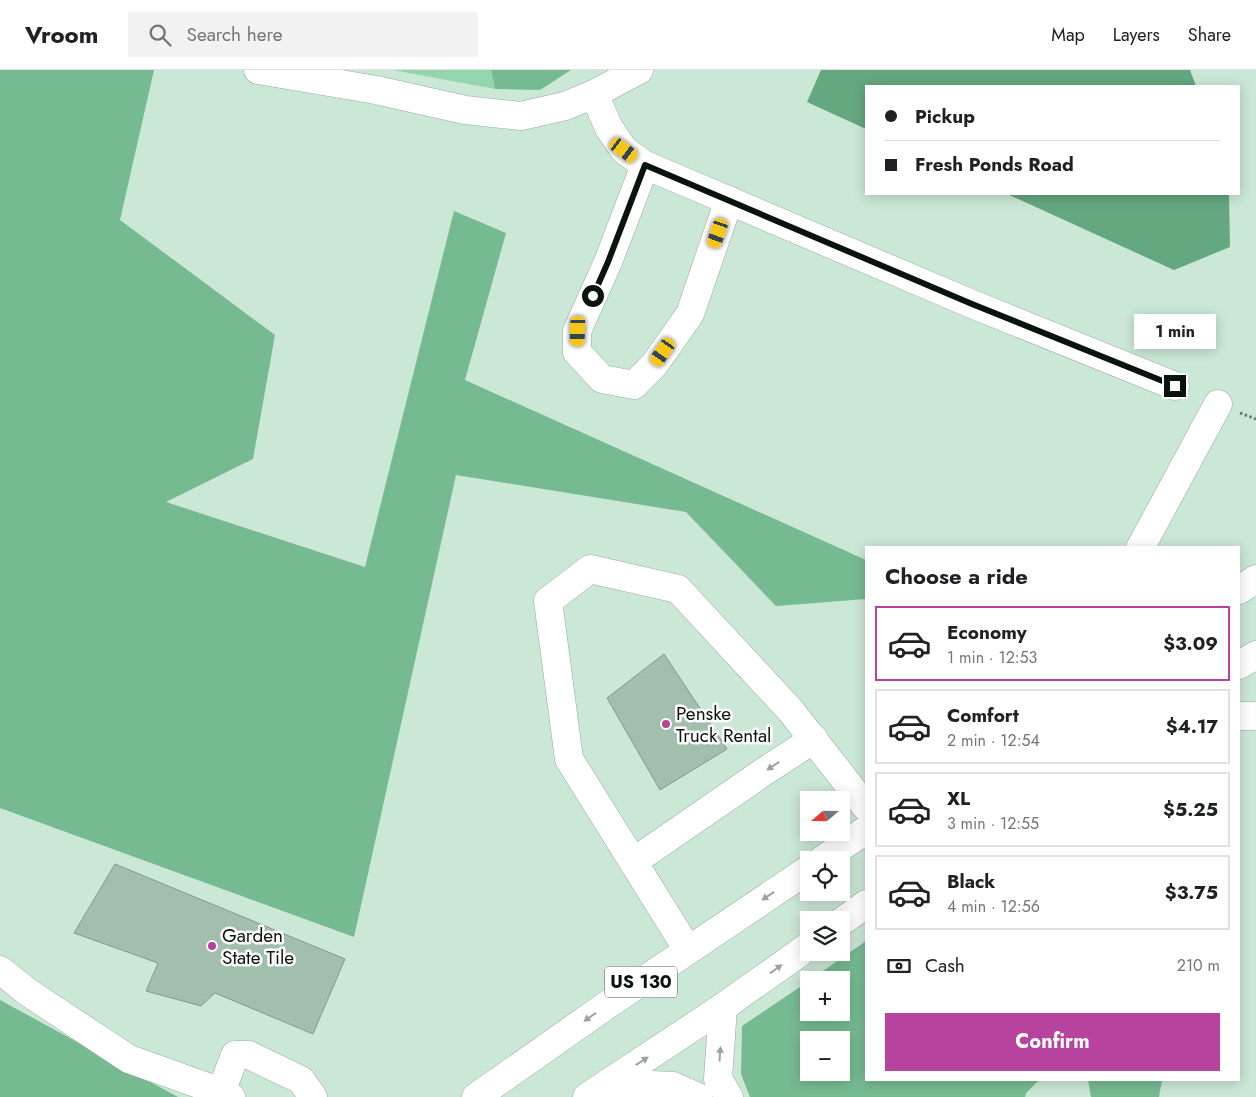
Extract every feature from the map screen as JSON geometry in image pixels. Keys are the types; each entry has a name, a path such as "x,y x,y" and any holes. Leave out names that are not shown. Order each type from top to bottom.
{"main road":[{"path":"258,70 376,90 465,110 521,116 565,106 594,94 640,70"},
{"path":"594,94 609,128 624,150 645,165 972,304 1175,386"},
{"path":"645,165 608,262 578,331 577,352 602,379 634,385 654,365 690,314 729,200"},
{"path":"1142,546 1218,404"},
{"path":"688,950 569,759 548,601 590,569 678,589 791,711 865,806"},
{"path":"1240,589 1256,580"},
{"path":"1240,664 1256,655"},
{"path":"1240,716 1256,716"},
{"path":"633,862 814,739"},
{"path":"835,851 865,831"},
{"name":"US 130","path":"476,1097 607,1005 800,875"},
{"path":"850,916 865,905"},
{"path":"598,1090 723,1007 800,952"},
{"path":"0,970 29,993 129,1059 226,1094 235,1055 249,1055 301,1080 313,1097"},
{"path":"723,1007 718,1079 729,1097"},
{"path":"598,1090 673,1086 698,1097"}],"shaded area":[{"path":"0,70 154,70 120,220 275,335 253,459 166,502 365,567 454,211 506,233 465,380 865,560 865,599 776,606 686,512 456,475 354,937 0,808"},
{"path":"393,70 491,70 495,89"},
{"path":"491,70 571,70 540,90 495,89"},
{"path":"821,70 1190,70 1196,85 865,85 865,129 807,102"},
{"path":"1009,195 1229,195 1230,247 1174,270"},
{"path":"865,942 865,1081 1038,1081 1026,1093 1025,1097 750,1097 741,1074 742,1026 800,987 800,1021 850,1021 850,971 823,971 837,961 850,961 850,952"},
{"path":"0,1000 178,1097 0,1097"},
{"path":"1088,1081 1162,1081 1159,1097 1091,1097"}],"building":[{"name":"Penske Truck Rental","path":"664,654 727,749 660,790 607,698"},
{"name":"Garden State Tile","path":"115,864 345,959 313,1034 215,993 201,1006 146,991 158,963 74,933"}],"place":[{"name":"Penske Truck Rental","path":"666,724"},
{"name":"Garden State Tile","path":"212,946"}],"route":[{"path":"593,296 645,165 972,304 1175,386"}]}
